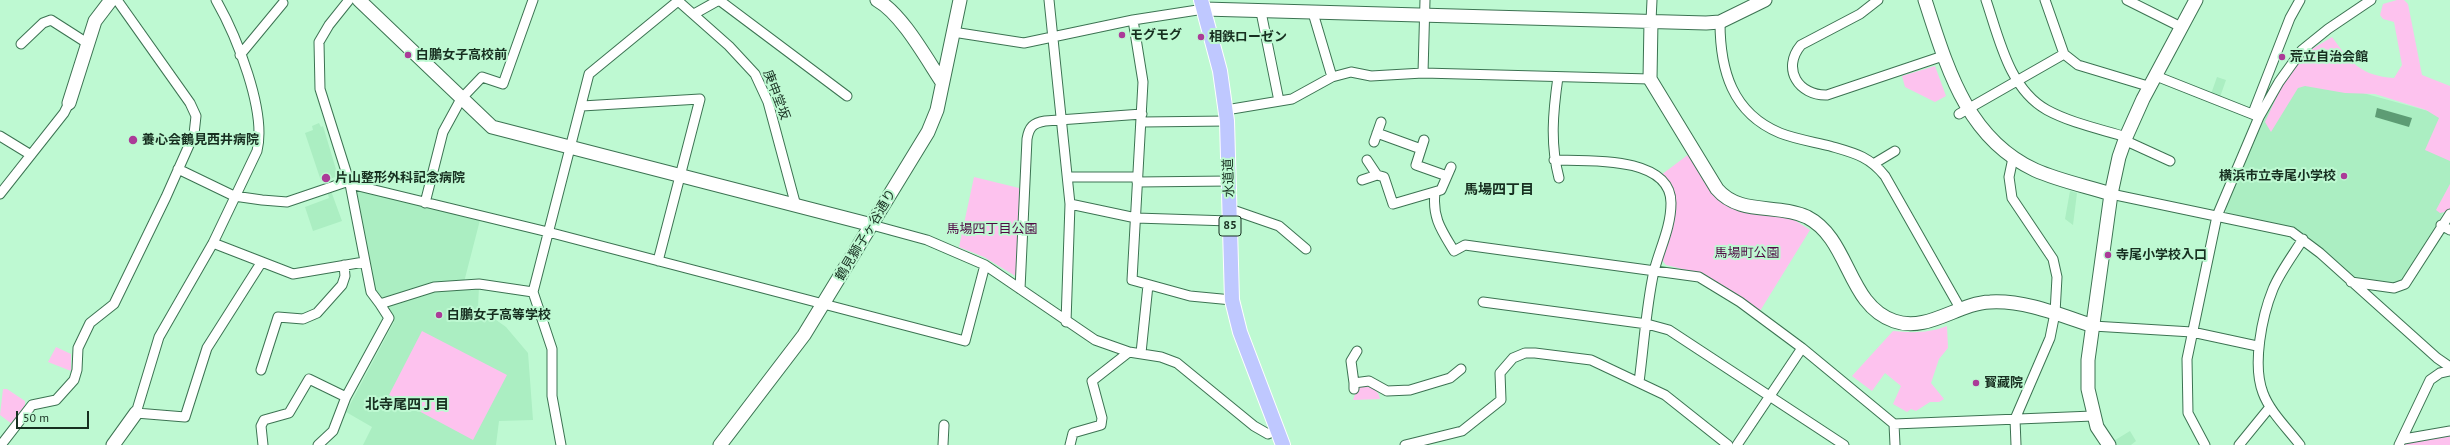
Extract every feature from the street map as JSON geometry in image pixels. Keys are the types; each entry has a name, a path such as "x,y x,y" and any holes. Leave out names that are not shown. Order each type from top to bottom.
{"main road":[{"name":"水道道","path":"1203,4 1220,71 1227,115 1232,300 1240,332 1283,445"}],"street":[{"path":"0,194 64,113 69,103 95,21 111,0"},
{"path":"1,445 32,405 56,400 74,380 78,370 78,348 90,323 114,304 194,134 196,116 190,103 116,0"},
{"path":"113,445 136,413 159,337 213,243 234,196 257,151 260,139 259,120 253,94 240,55 216,0"},
{"path":"318,445 333,431 346,397 389,318 371,292 364,262 350,182 320,89 319,42 329,25 350,0"},
{"path":"360,0 492,127 927,240 985,265 1066,322 1095,340 1129,352 1141,353 1177,363 1254,426 1268,434 1277,430"},
{"path":"425,203 444,132 462,99 482,77 503,84 533,0"},
{"path":"694,14 719,0 847,96"},
{"path":"877,0 899,20 942,82"},
{"name":"鶴見獅子ヶ谷通り","path":"720,445 804,335 825,304 928,132 937,110 960,0"},
{"path":"1049,0 1055,36 1070,204 1066,322"},
{"path":"1423,73 1425,0"},
{"path":"1652,0 1650,79 1708,176 1724,197 1748,207 1776,208 1792,212 1807,217 1818,225 1837,248 1859,290 1869,305 1879,313 1895,322 1913,323 1933,320 1960,308 1977,303 2004,302 2055,313 2093,326 2192,332 2258,346"},
{"path":"953,32 1024,43 1203,4 1261,12 1720,22 1765,0"},
{"path":"1878,0 1860,14 1806,41 1798,48 1792,64 1794,76 1802,88 1815,96 1827,95 1943,56"},
{"path":"1924,0 1943,56 1961,99 1964,112 1996,146 2013,158 2054,178 2111,194 2292,232 2303,239 2450,367"},
{"path":"1986,0 2007,62 2018,82 2030,96 2046,110 2062,117 2125,138 2170,161"},
{"path":"2045,0 2064,54 2078,66 2154,81 2256,115"},
{"path":"2127,0 2182,27"},
{"path":"2109,445 2093,416 2088,389 2093,326 2111,194 2125,138 2196,0"},
{"path":"2205,445 2188,414 2186,398 2187,359 2192,332 2217,216 2256,115 2290,18 2300,0"},
{"path":"2256,115 2302,50 2328,29 2371,0"},
{"path":"561,445 552,396 552,349 533,292 589,74 678,1"},
{"name":"庚申堂坂","path":"678,1 694,14 755,74 768,102 796,206"},
{"path":"240,55 283,3"},
{"path":"1261,12 1280,101"},
{"path":"1313,13 1332,77"},
{"path":"21,44 43,22 51,20 87,43"},
{"path":"1133,20 1143,82 1132,280 1190,296 1232,300"},
{"path":"1720,22 1720,48 1725,71 1734,94 1749,112 1765,126 1781,133 1858,154 1874,163 1885,176 1960,308"},
{"path":"1964,112 2064,54"},
{"path":"1020,289 1028,132 1036,123 1063,120 1227,115 1292,99 1332,77 1351,72 1371,76 1423,73 1650,79"},
{"path":"1558,77 1552,118 1554,160 1559,178"},
{"path":"582,106 700,99 658,261"},
{"path":"1381,122 1375,137 1423,144 1416,165 1447,176"},
{"path":"0,136 31,155"},
{"path":"1874,163 1895,151"},
{"path":"2013,158 2009,177 2012,198 2045,245 2056,268 2055,313 2050,338 2015,419 2016,445"},
{"path":"1366,160 1377,175"},
{"path":"1554,160 1627,163 1643,167 1661,180 1671,194 1669,222 1654,271 1639,382"},
{"path":"1362,180 1377,175 1384,177 1393,204 1441,190 1451,167"},
{"path":"178,169 234,196 287,202 350,182 425,203 548,232 965,341 985,265"},
{"path":"1068,177 1229,181"},
{"path":"1435,193 1433,208 1440,228 1454,251 1465,245 1699,277 1740,302 1802,348 1894,424 2093,416"},
{"path":"1070,204 1136,218 1230,215 1279,226 1306,249"},
{"path":"2351,282 2394,288 2405,284 2441,225 2450,214"},
{"path":"2441,225 2450,230"},
{"path":"2300,445 2270,407 2258,379 2258,346 2273,289 2303,239"},
{"path":"213,243 261,263 293,274 364,262"},
{"path":"136,413 185,417 207,348 261,263"},
{"path":"261,370 278,317 303,319 317,313 342,285 344,265"},
{"path":"380,304 434,286 479,284 533,292"},
{"path":"1141,353 1148,285"},
{"path":"1483,302 1647,324 1669,330 1771,395 1844,445"},
{"path":"1737,445 1802,348"},
{"path":"1357,351 1351,361 1354,386 1369,381 1387,391 1410,390 1450,378 1461,369"},
{"path":"1070,445 1073,433 1101,425 1102,418 1092,381 1129,352"},
{"path":"1410,445 1462,430 1501,400 1500,373 1513,358 1525,353 1591,360 1639,382 1665,396 1728,445"},
{"path":"2402,442 2430,380 2440,373 2450,370"},
{"path":"263,445 261,426 264,420 289,413 309,379 346,397"},
{"path":"2239,445 2270,407"},
{"path":"1894,424 1895,445"},
{"path":"943,445 944,425"},
{"path":"2402,442 2450,431"}],"shaded area":[{"name":"横浜市立寺尾小学校","path":"2294,74 2450,117 2450,198 2438,223 2403,282 2393,286 2355,278 2294,229 2226,212 2225,207 2269,106"},
{"path":"2217,77 2226,80 2220,97 2211,94"},
{"path":"2377,108 2412,118 2409,127 2375,117"},
{"name":"片山整形外科記念病院","path":"319,123 321,127 323,126 338,176 327,180 342,221 313,231 305,207 329,198 324,181 321,181 305,133 313,130 312,126"},
{"name":"白鵬女子高等学校","path":"360,189 480,220 463,286 479,287 478,307 506,327 528,353 533,420 499,421 496,445 363,445 372,427 346,412 394,322 374,290 357,192"},
{"path":"2070,191 2077,193 2073,225 2065,219"},
{"path":"2130,431 2136,441 2131,445 2114,445 2112,442"}],"green space":[{"path":"2397,0 2404,0 2408,4 2422,75 2450,86 2450,161 2425,150 2439,118 2426,110 2375,94 2345,93 2305,86 2298,88 2271,132 2265,122 2284,81 2307,52 2332,37 2345,54 2357,66 2373,74 2394,78 2402,65 2394,22 2383,19 2380,15 2383,4"},
{"path":"1935,66 1946,96 1935,102 1905,87 1902,76"},
{"name":"馬場町公園","path":"1689,154 1721,199 1793,219 1810,230 1760,311 1699,273 1666,265 1662,260 1673,220 1673,193 1661,175"},
{"name":"馬場四丁目公園","path":"974,177 1023,189 1017,277 984,257 959,247"},
{"path":"2450,184 2450,211 2440,213 2436,210"},
{"path":"1947,326 1948,348 1939,359 1931,383 1944,399 1939,402 1930,402 1916,411 1911,409 1907,412 1893,404 1901,386 1885,373 1872,391 1852,376 1893,331 1920,332"},
{"path":"422,331 507,375 473,440 389,395"},
{"path":"56,347 71,354 71,371 48,362"},
{"path":"1358,386 1372,388 1377,392 1380,399 1353,400"},
{"path":"3,389 7,389 25,401 25,405 12,424 0,415"},
{"path":"2450,431 2450,445 2399,445 2404,439"}],"place":[{"name":"モグモグ","path":"1122,35"},
{"name":"相鉄ローゼン","path":"1201,37"},
{"name":"白鵬女子高校前","path":"408,55"},
{"name":"荒立自治会館","path":"2282,57"},
{"name":"養心会鶴見西井病院","path":"133,140"},
{"name":"横浜市立寺尾小学校","path":"2344,176"},
{"name":"片山整形外科記念病院","path":"326,178"},
{"name":"寺尾小学校入口","path":"2108,255"},
{"name":"白鵬女子高等学校","path":"439,315"},
{"name":"寳藏院","path":"1976,383"}],"district":[{"name":"馬場四丁目","path":"1499,190"},
{"name":"北寺尾四丁目","path":"407,405"}]}
